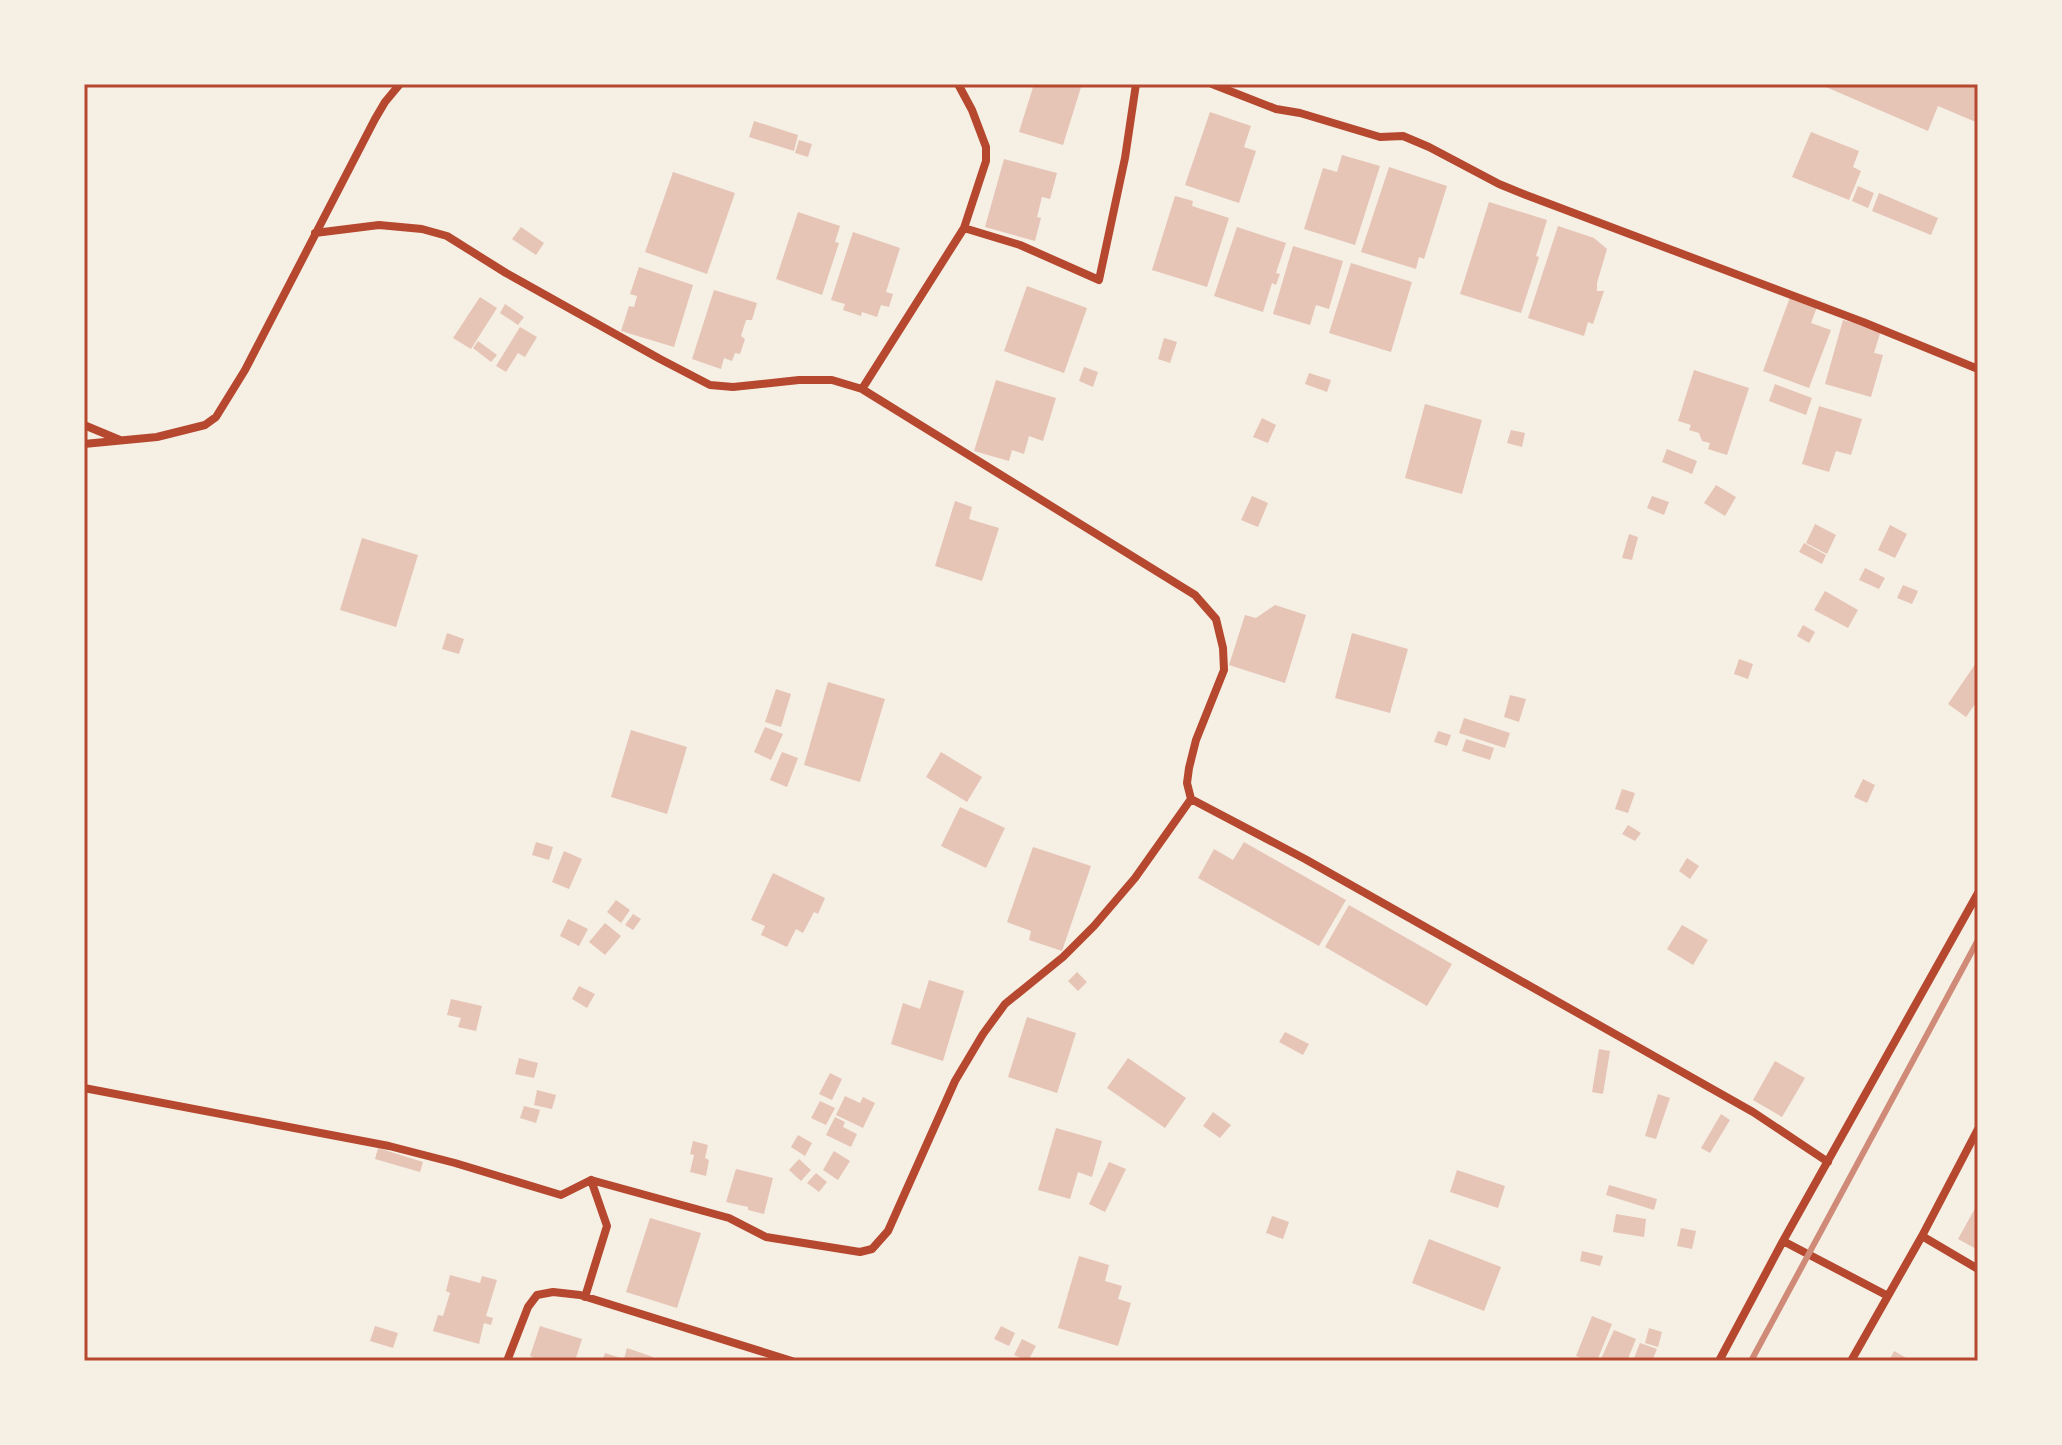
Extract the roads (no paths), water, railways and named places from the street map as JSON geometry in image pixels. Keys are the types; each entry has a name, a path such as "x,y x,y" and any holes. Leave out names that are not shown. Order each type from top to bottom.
{"street":[{"path":"84,444 157,437 205,425 216,417 245,370 375,119 400,84"},
{"path":"862,389 964,228 986,161 986,147 958,84"},
{"path":"964,228 1020,245 1099,280 1125,158 1136,84"},
{"path":"1212,84 1276,109 1380,137 1403,136 1526,195 1863,322 1978,369"},
{"path":"315,233 379,225 422,229 447,236 506,273 710,385 733,387 832,380 862,389 1195,595 1216,619 1223,648 1224,670 1196,740 1187,783 1191,799 1305,859 1753,1112 1828,1162"},
{"path":"84,425 121,440"},
{"path":"84,1088 389,1146 561,1195 591,1180 729,1218 766,1237 860,1252 872,1249 888,1231 955,1081 983,1034 1005,1004 1063,957 1094,926 1135,878 1191,799"},
{"path":"1719,1361 1978,893"},
{"path":"1851,1361 1978,1129"},
{"path":"585,1297 607,1226 591,1180"},
{"path":"1922,1236 1978,1269"},
{"path":"1783,1241 1888,1296"},
{"path":"507,1361 528,1307 537,1295 553,1292 585,1297 792,1361"}],"railway":[{"path":"1751,1361 1978,940"}]}
